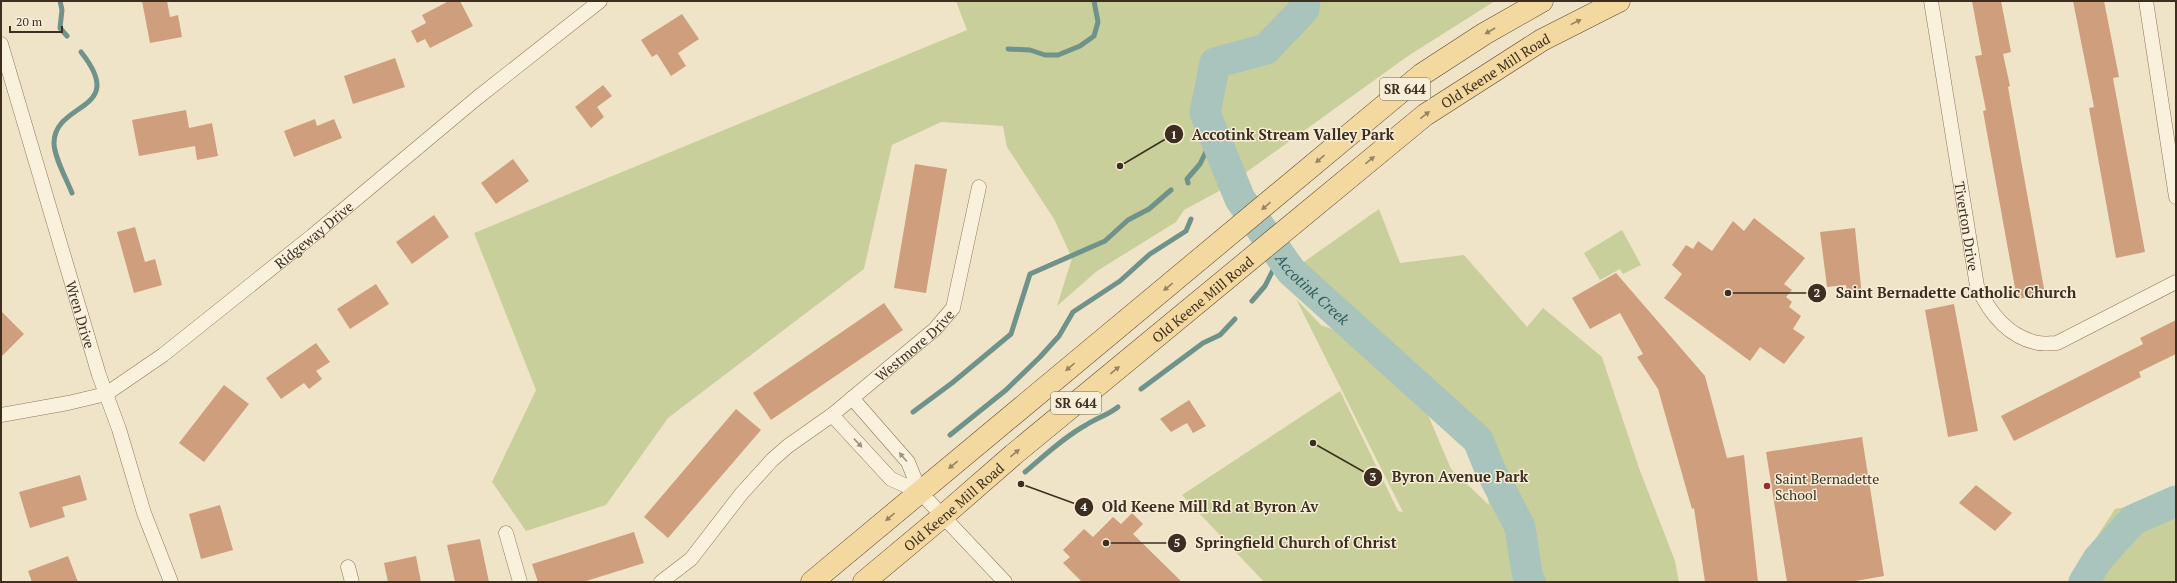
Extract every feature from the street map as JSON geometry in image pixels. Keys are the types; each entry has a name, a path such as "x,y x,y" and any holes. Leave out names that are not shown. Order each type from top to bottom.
{"main road":[{"name":"SR 644","path":"812,582 1421,76 1484,34 1542,1"},
{"name":"Old Keene Mill Road","path":"864,582 943,516 1018,450 1425,115 1542,40 1619,1"}],"street":[{"name":"Ridgeway Drive","path":"1,415 68,403 106,394 185,339 312,236 477,98 600,1"},
{"name":"Tiverton Drive","path":"1931,1 1977,286 1985,304 1997,320 2018,335 2038,343 2057,343 2176,282"},
{"path":"2146,1 2176,197"},
{"name":"Wren Drive","path":"1,44 41,184 106,394 144,512 171,582"},
{"name":"Westmore Drive","path":"661,582 691,559 742,493 772,460 788,446 832,415 935,329 953,308 979,187"},
{"path":"852,398 908,462 920,492 1005,582"},
{"path":"832,415 891,479 920,492"},
{"path":"506,533 520,582"},
{"path":"348,567 352,582"}],"green space":[{"path":"956,1 1495,1 1408,56 1223,189 1184,210 1176,222 1097,271 1057,306 1072,258 1054,219 1007,147 1003,126 941,122 892,145 864,269 668,418 606,505 526,531 492,482 536,390 474,233 967,30"},
{"path":"1379,209 1400,263 1464,255 1527,327 1543,308 1602,357 1639,468 1675,561 1679,582 1517,582 1513,574 1514,582 1264,582 1182,495 1340,391 1398,511 1403,512 1296,299 1321,325 1362,340 1291,271","holes":["1409,370 1478,440 1489,505 1451,469"]},
{"path":"1622,230 1641,265 1623,274 1620,269 1600,280 1584,253"},
{"path":"2176,497 2176,582 2074,582 2072,575 2115,509"}],"building":[{"path":"142,1 167,1 170,17 178,15 182,37 150,43"},
{"path":"449,1 460,1 473,26 430,48 425,39 417,43 411,31 426,23 422,15"},
{"path":"1972,1 2001,1 2011,52 2003,54 2010,86 2008,87 2045,294 2017,299 1983,111 1986,110 1975,56 1982,55"},
{"path":"2073,1 2104,1 2119,77 2113,78 2145,252 2116,258 2089,108 2094,107"},
{"path":"682,14 699,39 678,53 686,66 671,76 657,54 652,57 641,40"},
{"path":"395,58 405,87 353,104 344,76"},
{"path":"603,85 612,96 597,107 604,117 591,128 575,107"},
{"path":"186,110 189,128 212,123 218,156 197,160 195,146 139,156 132,120"},
{"path":"315,119 317,126 334,119 342,138 294,157 284,131"},
{"path":"513,159 529,181 496,204 481,183"},
{"path":"915,164 947,169 926,293 894,288"},
{"path":"434,215 449,237 412,264 396,242"},
{"path":"1754,218 1805,258 1784,284 1792,290 1786,297 1792,302 1789,307 1801,316 1793,329 1805,337 1784,364 1760,347 1750,361 1664,298 1682,274 1672,265 1686,245 1693,249 1698,241 1712,251 1733,221 1744,231"},
{"path":"135,227 145,262 155,259 162,285 134,293 117,232"},
{"path":"1855,228 1862,296 1847,297 1846,285 1827,287 1820,232"},
{"path":"1616,273 1705,376 1727,458 1744,455 1758,582 1705,582 1694,508 1692,509 1658,389 1637,357 1643,354 1620,313 1590,329 1572,298"},
{"path":"376,284 389,304 350,329 337,309"},
{"path":"884,303 903,330 771,420 753,393"},
{"path":"1954,304 1978,431 1948,437 1925,310"},
{"path":"1,311 24,334 1,357"},
{"path":"2176,320 2176,354 2139,372 2141,377 2014,441 2001,416 2143,344 2140,338"},
{"path":"316,343 330,362 316,371 322,379 309,389 304,383 281,399 266,378"},
{"path":"224,385 249,404 204,462 179,443"},
{"path":"1189,400 1206,426 1193,433 1187,423 1171,432 1160,419"},
{"path":"736,409 761,430 668,538 644,517"},
{"name":"Saint Bernadette School","path":"1862,437 1884,576 1850,582 1787,582 1766,452"},
{"path":"80,475 87,500 62,507 65,517 30,528 19,492"},
{"path":"1976,485 2012,513 1995,531 1959,503"},
{"path":"220,505 233,550 201,559 189,514"},
{"path":"1132,513 1143,524 1133,534 1182,582 1082,582 1063,563 1070,557 1063,550 1084,529 1093,537 1113,517 1121,524"},
{"path":"634,532 644,563 583,582 538,582 532,564"},
{"path":"480,539 489,582 455,582 447,545"},
{"path":"68,556 78,582 32,582 28,571"},
{"path":"416,556 421,582 388,582 384,563"}],"waterway":[{"path":"60,1 62,10 60,28 67,36"},
{"path":"1008,49 1030,50 1045,55 1058,55 1080,46 1094,36 1098,22 1094,1"},
{"name":"Accotink Creek","path":"1305,1 1304,9 1266,49 1215,63 1205,113 1240,199 1291,271 1478,440 1489,467 1520,527 1527,573 1530,582"},
{"path":"72,193 58,162 54,143 57,129 65,120 94,96 97,86 94,71 81,52"},
{"path":"1188,183 1187,179 1200,164 1214,135"},
{"path":"913,412 952,383 1011,334 1030,274 1105,241 1128,220 1149,209 1171,190"},
{"path":"950,435 1006,390 1040,357 1059,336 1073,312 1120,281 1150,254 1186,231 1191,219"},
{"path":"1252,301 1265,286 1280,256"},
{"path":"1141,389 1203,343 1220,335 1235,319"},
{"path":"1025,472 1070,435 1118,407"},
{"name":"Accotink Creek","path":"2084,582 2098,559 2133,520 2176,501"}],"place":[{"name":"Accotink Stream Valley Park","path":"1120,166"},
{"name":"Saint Bernadette Catholic Church","path":"1728,293"},
{"name":"Byron Avenue Park","path":"1313,443"},
{"name":"Old Keene Mill Rd at Byron Av","path":"1021,484"},
{"name":"Saint Bernadette School","path":"1767,486"},
{"name":"Springfield Church of Christ","path":"1106,543"}]}
